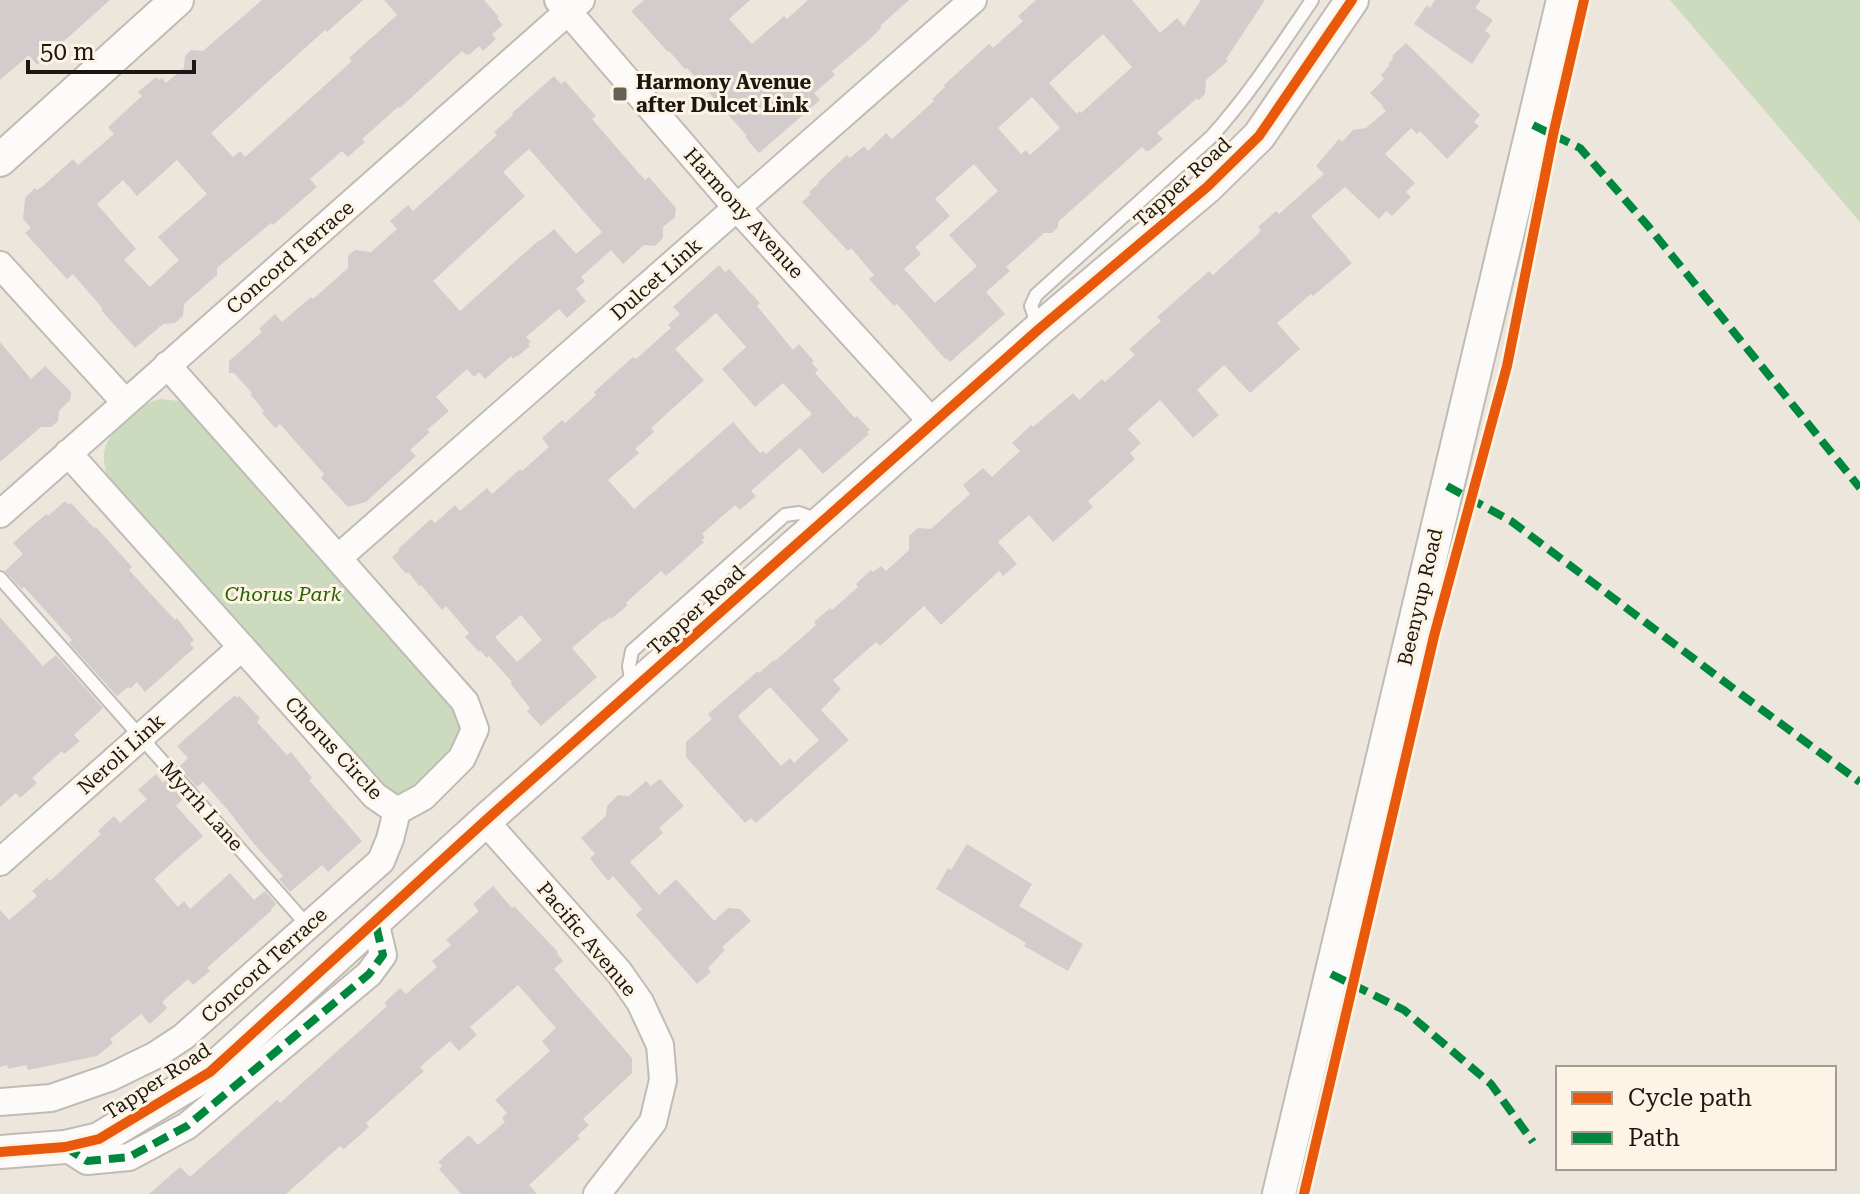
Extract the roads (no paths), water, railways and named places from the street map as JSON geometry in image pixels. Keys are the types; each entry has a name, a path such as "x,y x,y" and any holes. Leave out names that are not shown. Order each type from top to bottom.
{"street":[{"path":"0,160 177,0"},
{"name":"Dulcet Link","path":"338,558 973,0"},
{"name":"Tapper Road","path":"0,1152 65,1147 99,1139 210,1072 485,821 933,423 1207,187 1259,136 1352,0"},
{"name":"Beenyup Road","path":"1279,1194 1563,0"},
{"name":"Harmony Avenue","path":"569,4 737,208 933,423"},
{"name":"Concord Terrace","path":"0,514 387,172 569,4"},
{"path":"0,265 125,402"},
{"name":"Chorus Circle","path":"68,453 375,796 397,811 423,797 462,758 475,729 465,702 167,365"},
{"name":"Neroli Link","path":"0,862 242,647"},
{"name":"Concord Terrace","path":"0,1102 51,1098 109,1078 154,1056 183,1037 381,861 397,811"},
{"name":"Pacific Avenue","path":"485,821 619,972 640,1002 660,1045 663,1080 653,1122 597,1194"}],"lane":[{"path":"1039,329 1031,306 1036,295 1211,137 1262,74 1312,0"},
{"name":"Myrrh Lane","path":"0,578 308,926"}],"place":[{"name":"Harmony Avenue after Dulcet Link","path":"620,94"}],"park label":[{"name":"Chorus Park","path":"283,594"}]}
